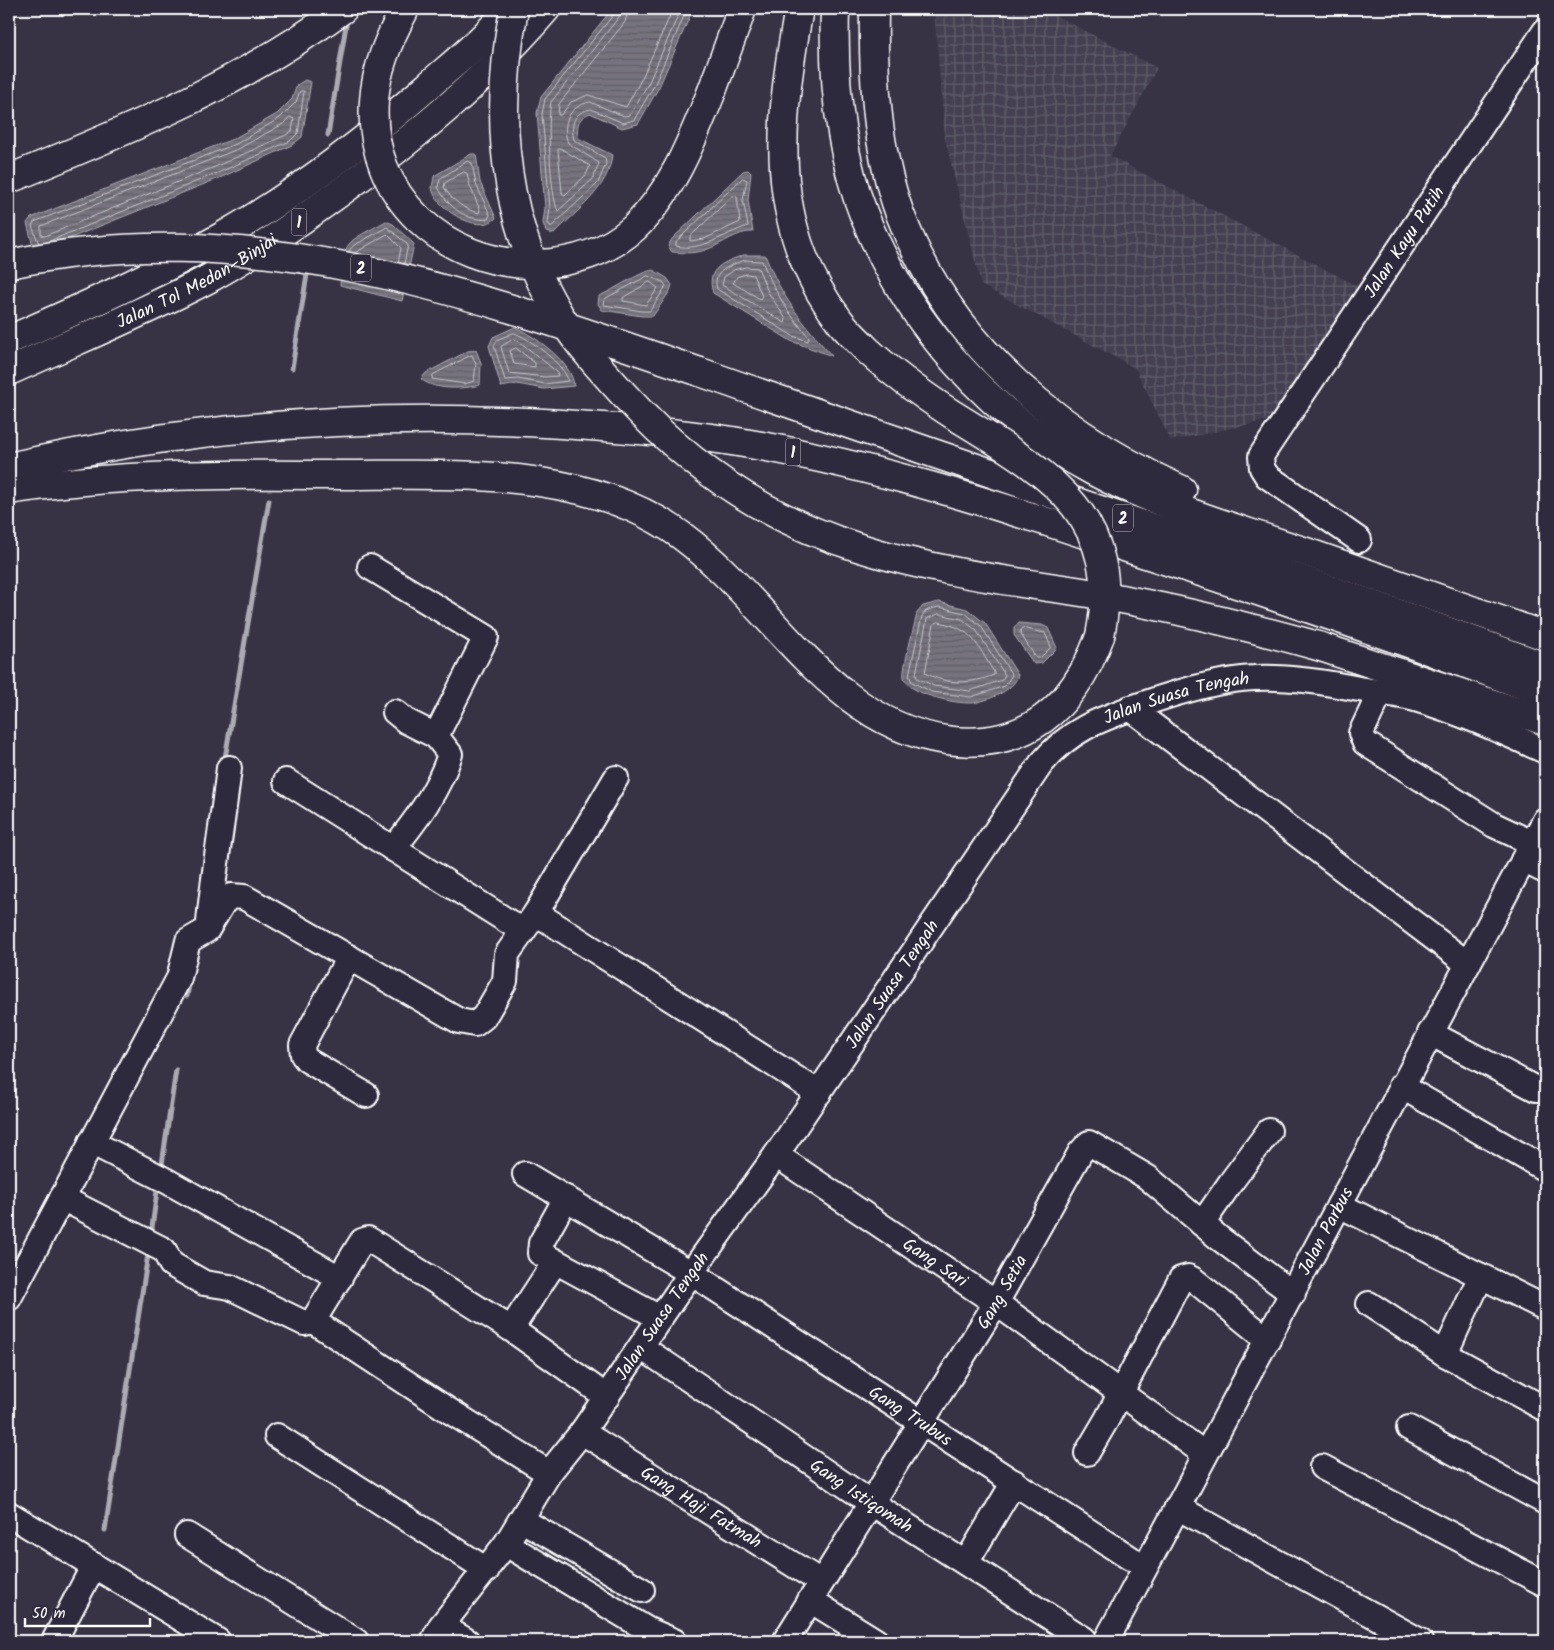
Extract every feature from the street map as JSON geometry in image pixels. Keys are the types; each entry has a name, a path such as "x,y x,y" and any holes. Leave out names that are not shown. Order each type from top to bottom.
{"highway":[{"path":"9,179 153,120 265,62 343,9"},
{"path":"405,9 383,55 376,81 374,123 385,167 403,201 432,232 453,246 484,258 521,264 566,261 591,254 619,239 648,214 662,195 688,148 712,91 742,9"},
{"name":"Jalan Tol Medan–Binjai","path":"9,340 153,274 224,236 302,186 402,109 465,54 509,9"},
{"path":"514,9 503,81 504,153 517,217 528,251 552,300 581,346 655,428 685,455 738,494 771,513 801,527 856,547 967,575 1184,611 1318,646 1494,702 1545,721"},
{"name":"Jalan Tol Medan–Binjai","path":"9,371 208,278 300,222 394,152 477,82 525,34 546,9"},
{"path":"9,490 88,481 233,474 463,476 525,481 603,497 642,512 682,537 727,574 809,662 857,703 886,720 918,734 947,740 976,741 1004,737 1029,728 1050,714 1067,698 1081,680 1097,643 1105,613 1104,567 1097,545 1074,504 1048,478 1014,451 892,373 839,320 822,295 808,266 790,212 784,176 782,147 784,104 800,9"},
{"path":"835,9 834,44 838,103 851,174 863,214 884,258 923,322 960,367 1008,414 1067,455 1135,490 1210,520 1545,636"},
{"path":"874,9 875,80 879,118 884,154 900,214 926,268 948,303 979,344 1014,382 1075,432 1155,478 1221,508 1442,592 1545,636"},
{"name":"2","path":"9,264 69,254 157,248 229,250 309,258 405,278 477,297 700,372 872,433 1285,574 1545,667"},
{"name":"1","path":"9,467 101,447 184,434 291,423 362,420 443,419 614,427 738,442 812,456 953,492 1312,609 1545,694"}],"street":[{"name":"Jalan Kayu Putih","path":"1359,540 1267,476 1261,464 1262,453 1545,31"},
{"path":"370,567 486,637 436,736"},
{"name":"Jalan Suasa Tengah","path":"437,1634 488,1570 522,1520 550,1473 607,1397 691,1273 819,1093 1040,764 1072,734 1130,708 1168,695 1252,678 1334,684 1414,699 1456,713 1545,751"},
{"path":"1380,693 1361,733 1365,743 1494,825 1528,852 1545,872"},
{"path":"1130,708 1468,964"},
{"path":"393,848 420,817 445,770 450,754 436,736 406,721 395,712"},
{"path":"201,933 220,844 229,768"},
{"path":"9,1298 179,978 186,945 201,933 226,899 238,895 459,1021 475,1024 484,1017 503,985 507,954 530,922 616,778"},
{"path":"286,781 393,848 530,922 819,1093"},
{"name":"Jalan Parbus","path":"1095,1640 1176,1506 1199,1450 1265,1337 1288,1290 1339,1205 1545,820"},
{"path":"349,957 302,1045 302,1050 307,1060 366,1095"},
{"path":"1430,1033 1536,1089"},
{"path":"1401,1086 1545,1169"},
{"path":"1202,1224 1230,1182 1269,1131"},
{"path":"91,1142 159,1177 340,1278"},
{"name":"Gang Setia","path":"785,1641 873,1504 996,1303 1080,1153 1089,1142 1147,1177 1202,1224 1288,1290"},
{"name":"Gang Sari","path":"776,1155 996,1303 1199,1450"},
{"name":"Gang Trubus","path":"526,1174 691,1273 1130,1558"},
{"path":"62,1198 164,1250 172,1264 204,1283 230,1287 296,1321 304,1323 313,1320 362,1241 368,1239 511,1328 607,1397"},
{"path":"566,1198 540,1248 540,1253 660,1318"},
{"path":"1339,1205 1545,1308"},
{"path":"511,1328 555,1262"},
{"path":"1445,1354 1481,1276"},
{"path":"1087,1453 1121,1393 1177,1284 1185,1277 1194,1280 1265,1337"},
{"path":"1369,1304 1445,1354 1545,1409"},
{"path":"313,1320 448,1410 550,1473"},
{"name":"Gang Istiqomah","path":"641,1347 873,1504 966,1563 1095,1640"},
{"path":"1409,1428 1545,1502"},
{"name":"Gang Haji Fatmah","path":"582,1432 816,1591 876,1641"},
{"path":"278,1436 488,1570"},
{"path":"1322,1467 1545,1584"},
{"path":"966,1563 1014,1482"},
{"path":"1176,1506 1420,1641"},
{"path":"9,1514 218,1641"},
{"path":"522,1520 642,1590"},
{"path":"187,1536 356,1641"},
{"path":"506,1544 648,1630 674,1641"},
{"path":"54,1641 94,1564"},
{"path":"437,1634 467,1641"}],"shaded area":[{"path":"934,9 1043,9 1157,68 1110,156 1359,287 1269,420 1171,441 1135,368 981,285 945,139"}],"water":[{"path":"612,9 693,9 659,87 638,124 622,128 590,113 580,120 578,138 612,155 610,167 605,178 590,199 554,234 546,232 543,223 545,208 537,113 541,97"},
{"path":"305,80 311,82 302,137 292,145 222,177 38,251 33,246 27,223 31,218 233,139 277,114 292,99 297,85"},
{"path":"471,154 476,154 480,182 496,218 488,223 469,222 458,217 441,204 432,188 434,176"},
{"path":"748,170 751,173 748,200 753,232 747,232 730,238 704,251 672,252 668,246 672,239 743,171"},
{"path":"386,221 393,224 414,244 402,301 340,285 343,258 350,244 362,234"},
{"path":"744,255 765,255 786,297 811,332 832,356 791,341 713,293 712,278 718,267"},
{"path":"653,270 667,278 672,285 653,316 602,310 598,304 599,296 647,271"},
{"path":"515,327 552,351 567,368 574,386 544,389 517,384 501,387 489,346 493,337"},
{"path":"476,350 481,363 480,385 450,388 434,386 421,379 426,373 468,351"},
{"path":"939,602 967,609 985,623 1018,675 1011,686 985,700 965,703 933,697 922,693 907,683 904,677 905,665 917,613 923,606"},
{"path":"1019,623 1042,625 1048,628 1057,648 1042,663 1034,664 1014,635 1014,627"}],"waterway":[{"path":"328,135 347,19"},
{"path":"292,368 308,268"},
{"path":"224,764 269,500"},
{"path":"187,996 190,979"},
{"path":"161,1171 176,1070"},
{"path":"151,1235 158,1184"},
{"path":"105,1530 149,1248"}]}
